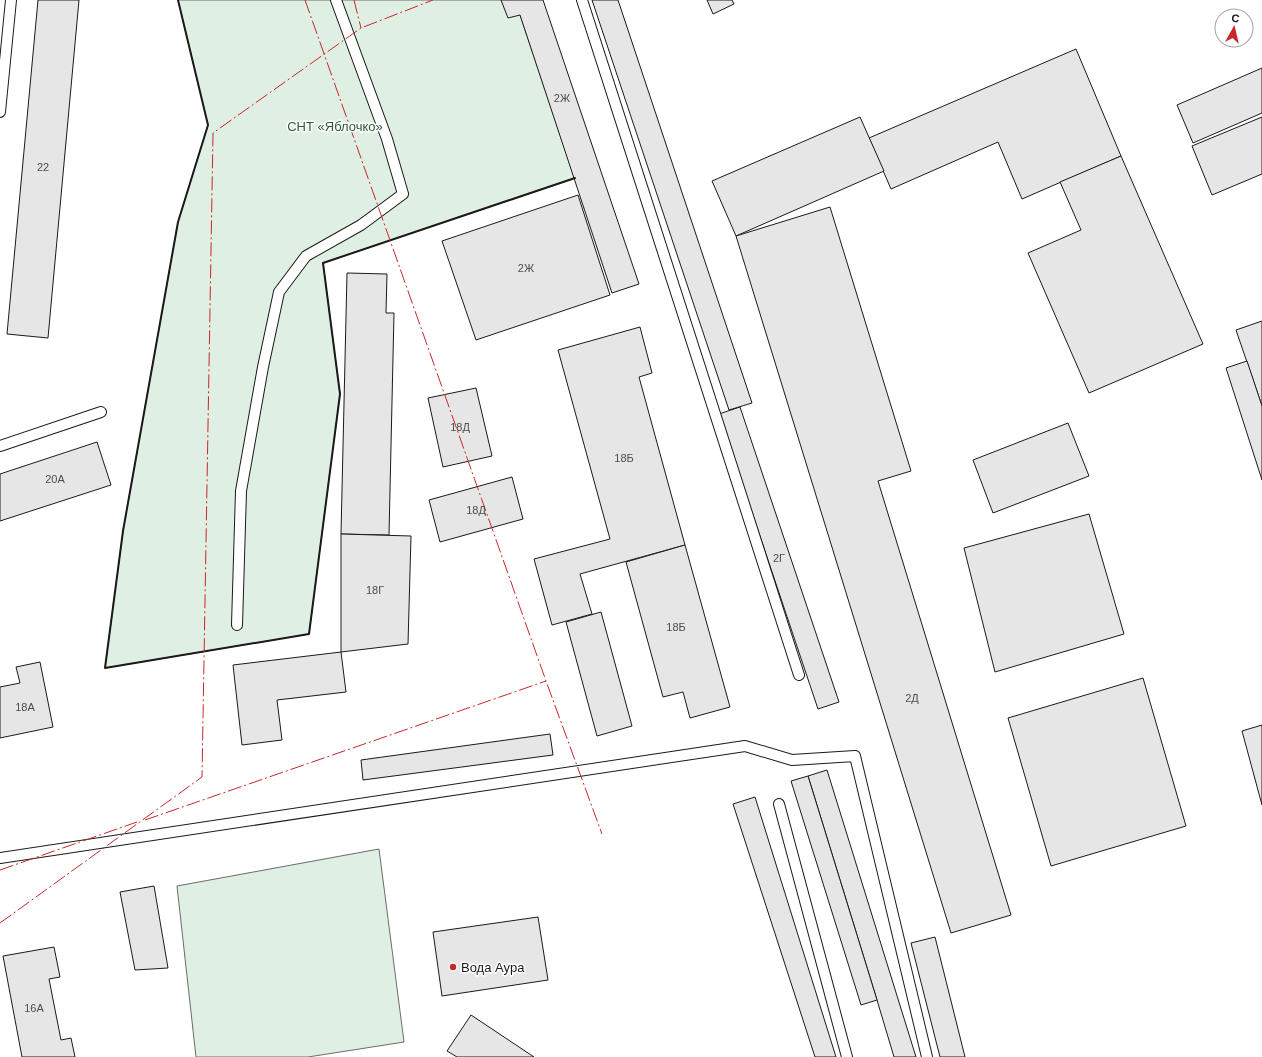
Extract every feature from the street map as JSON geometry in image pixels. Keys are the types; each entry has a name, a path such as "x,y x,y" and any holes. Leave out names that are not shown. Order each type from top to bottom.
{"lane":[{"path":"0,112 11,0"},
{"path":"237,626 241,491 263,367 279,292 306,256 361,225 403,194 387,139 336,0"},
{"path":"582,0 799,675"},
{"path":"0,446 101,412"},
{"path":"0,858 745,746 792,760 855,756 927,1057"},
{"path":"779,804 847,1057"}],"green space":[{"name":"СНТ «Яблочко»","path":"178,0 501,0 520,15 575,178 323,263 340,394 309,634 105,668 123,531 178,222 208,125"},
{"path":"379,849 404,1042 308,1057 196,1057 177,886"}],"building":[{"path":"38,0 79,0 48,338 7,334"},
{"path":"501,0 543,0 639,284 612,293 520,15 508,18"},
{"path":"592,0 618,0 752,403 729,410"},
{"path":"707,0 732,0 734,4 713,14"},
{"path":"1076,49 1121,156 1022,199 998,142 891,189 869,138"},
{"path":"1262,68 1262,113 1193,143 1177,105"},
{"path":"860,117 884,171 736,236 712,181"},
{"path":"1262,117 1262,174 1212,195 1192,146"},
{"path":"1121,156 1203,344 1089,393 1028,253 1081,230 1060,182"},
{"path":"578,195 610,295 476,340 442,241"},
{"path":"830,207 911,471 878,481 1011,915 951,933 736,236"},
{"path":"347,273 387,274 386,313 394,313 389,535 341,534"},
{"path":"1262,321 1262,406 1236,330"},
{"path":"640,327 652,373 639,377 685,545 580,574 592,614 552,625 534,559 610,539 558,350"},
{"path":"1247,361 1262,406 1262,480 1226,368"},
{"path":"476,388 492,456 443,467 428,398"},
{"path":"740,407 839,702 818,709 719,414"},
{"path":"1068,423 1089,476 993,513 973,460"},
{"path":"97,442 111,485 0,521 0,474"},
{"path":"512,477 523,519 440,542 429,500"},
{"path":"1089,514 1124,634 995,672 964,548"},
{"path":"341,534 411,536 408,644 341,652"},
{"path":"685,545 730,707 690,718 683,692 663,697 626,562"},
{"path":"601,612 632,726 597,736 566,622"},
{"path":"341,652 346,692 277,700 282,740 242,745 233,665"},
{"path":"40,662 53,727 0,738 0,687 20,683 16,667"},
{"path":"1143,678 1186,826 1051,866 1008,718"},
{"path":"1262,725 1262,805 1242,731"},
{"path":"550,734 553,755 363,780 361,760"},
{"path":"827,770 916,1057 894,1057 808,776"},
{"path":"808,776 877,1000 861,1005 791,781"},
{"path":"755,797 836,1057 815,1057 733,804"},
{"path":"154,886 168,968 135,970 120,892"},
{"path":"538,917 548,980 442,996 433,932"},
{"path":"935,937 965,1057 940,1057 911,943"},
{"path":"54,947 60,977 49,979 61,1040 71,1038 75,1057 22,1057 3,956"},
{"path":"471,1015 534,1057 457,1057 447,1051"}],"wall":[{"path":"178,0 208,125 178,222 123,531 105,668 309,634 340,394 323,263 575,178"}],"power":[{"path":"305,0 546,681 602,834"},
{"path":"354,0 361,28"},
{"path":"0,923 202,777 213,133 361,28 433,0"},
{"path":"145,820 546,681"},
{"path":"0,870 137,822"}],"place":[{"name":"Вода Аура","path":"453,967"}]}
